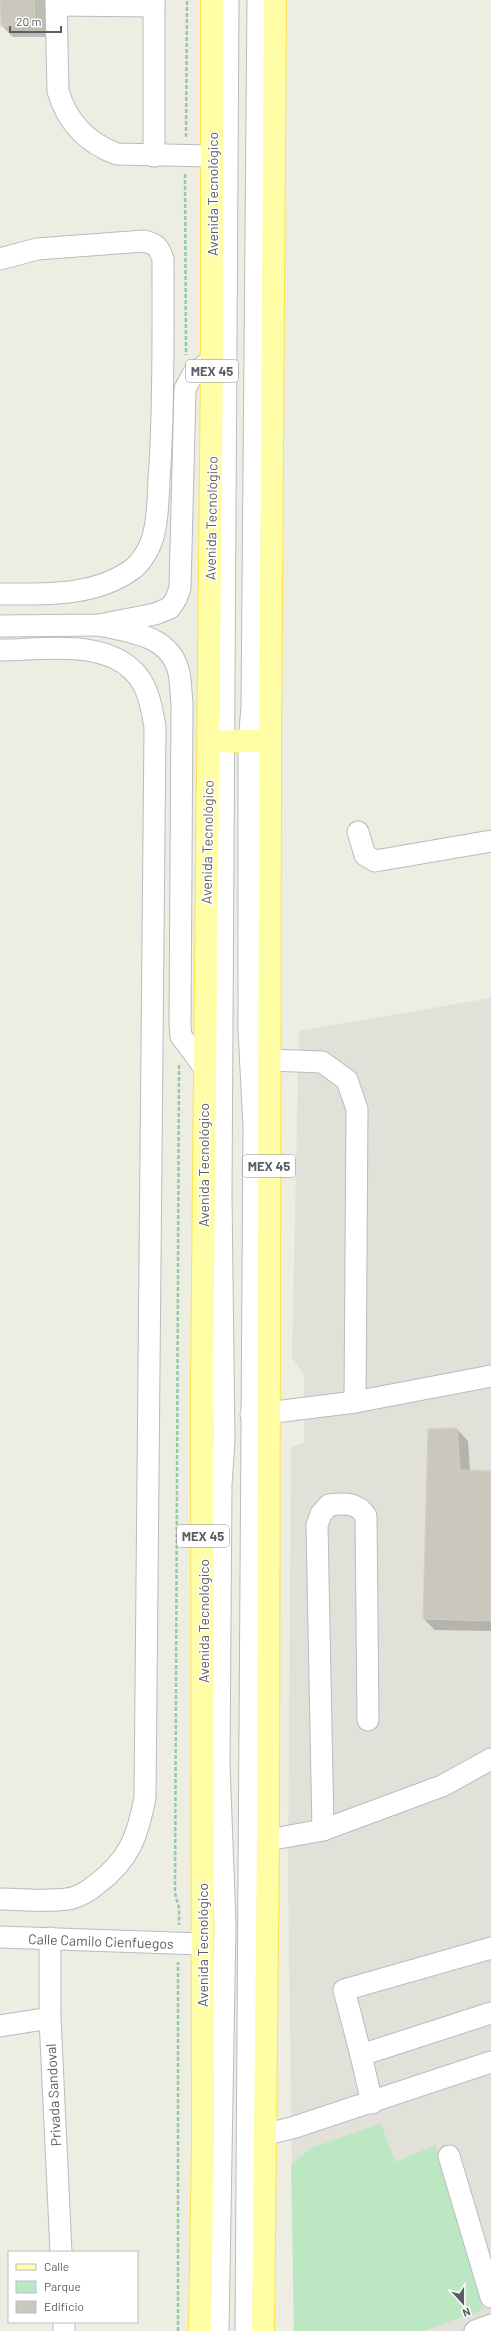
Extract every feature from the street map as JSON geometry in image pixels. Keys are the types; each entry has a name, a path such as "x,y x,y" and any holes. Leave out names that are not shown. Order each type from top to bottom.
{"main road":[{"name":"Avenida Tecnológico","path":"200,2331 212,2143 202,1944 213,1416 204,1067 216,742 212,360 212,0"},
{"name":"MEX 45","path":"263,2331 255,2138 268,1840 260,1415 269,1060 260,741 275,0"},
{"path":"216,742 260,741"}],"street":[{"path":"218,2331 212,2143 225,1924 219,1764 213,1416 221,1195 216,742 228,0"},
{"path":"246,2331 255,2138 260,1415 254,1127 249,1030 260,741 252,699 258,0"},
{"path":"154,156 154,3 56,3 58,91 62,105 69,117 90,140 104,149 117,154 154,156 212,156"},
{"path":"0,259 36,249 144,241 155,244 160,249 163,259 161,446 156,527 146,553 135,567 114,580 87,589 58,594 0,594"},
{"path":"0,626 99,625 155,614 170,608 176,599 180,588 185,389 193,374 212,360"},
{"path":"99,625 142,634 156,640 174,659 179,672 182,704 181,1036 204,1067"},
{"path":"0,650 88,649 106,653 124,662 138,676 149,698 155,727 145,1797 140,1823 128,1852 113,1872 89,1890 68,1899 0,1899"},
{"path":"358,832 365,855 375,861 491,842"},
{"path":"269,1060 322,1062 347,1080 358,1109 356,1402"},
{"path":"213,1416 260,1415 356,1402 491,1376"},
{"path":"323,1830 317,1526 321,1514 328,1505 337,1504 355,1506 361,1508 366,1516 368,1720"},
{"path":"268,1840 323,1830 442,1786 491,1760"},
{"name":"Calle Camilo Cienfuegos","path":"0,1937 202,1944"},
{"name":"Privada Sandoval","path":"50,1938 50,2018 61,2251"},
{"path":"372,2103 344,1990 491,1948"},
{"path":"361,2055 491,2013"},
{"path":"0,2026 50,2018"},
{"path":"212,2143 255,2138 372,2103 491,2062"},
{"path":"449,2156 491,2297"},
{"path":"475,2331 491,2325"}],"path":[{"path":"186,0 186,370 189,381"},
{"path":"178,2331 179,1908 175,1893 175,1861 179,1055 181,1036"}],"shaded area":[{"path":"491,998 491,2331 294,2331 288,1872 291,1447 304,1443 304,1376 292,1357 299,1031"}],"green space":[{"path":"381,2124 395,2162 436,2145 483,2310 422,2331 294,2331 291,2165 311,2148"}],"building":[{"path":"0,0 34,0 35,26 1,26"},
{"path":"457,1428 460,1470 491,1471 491,1621 423,1619 428,1429"}]}
